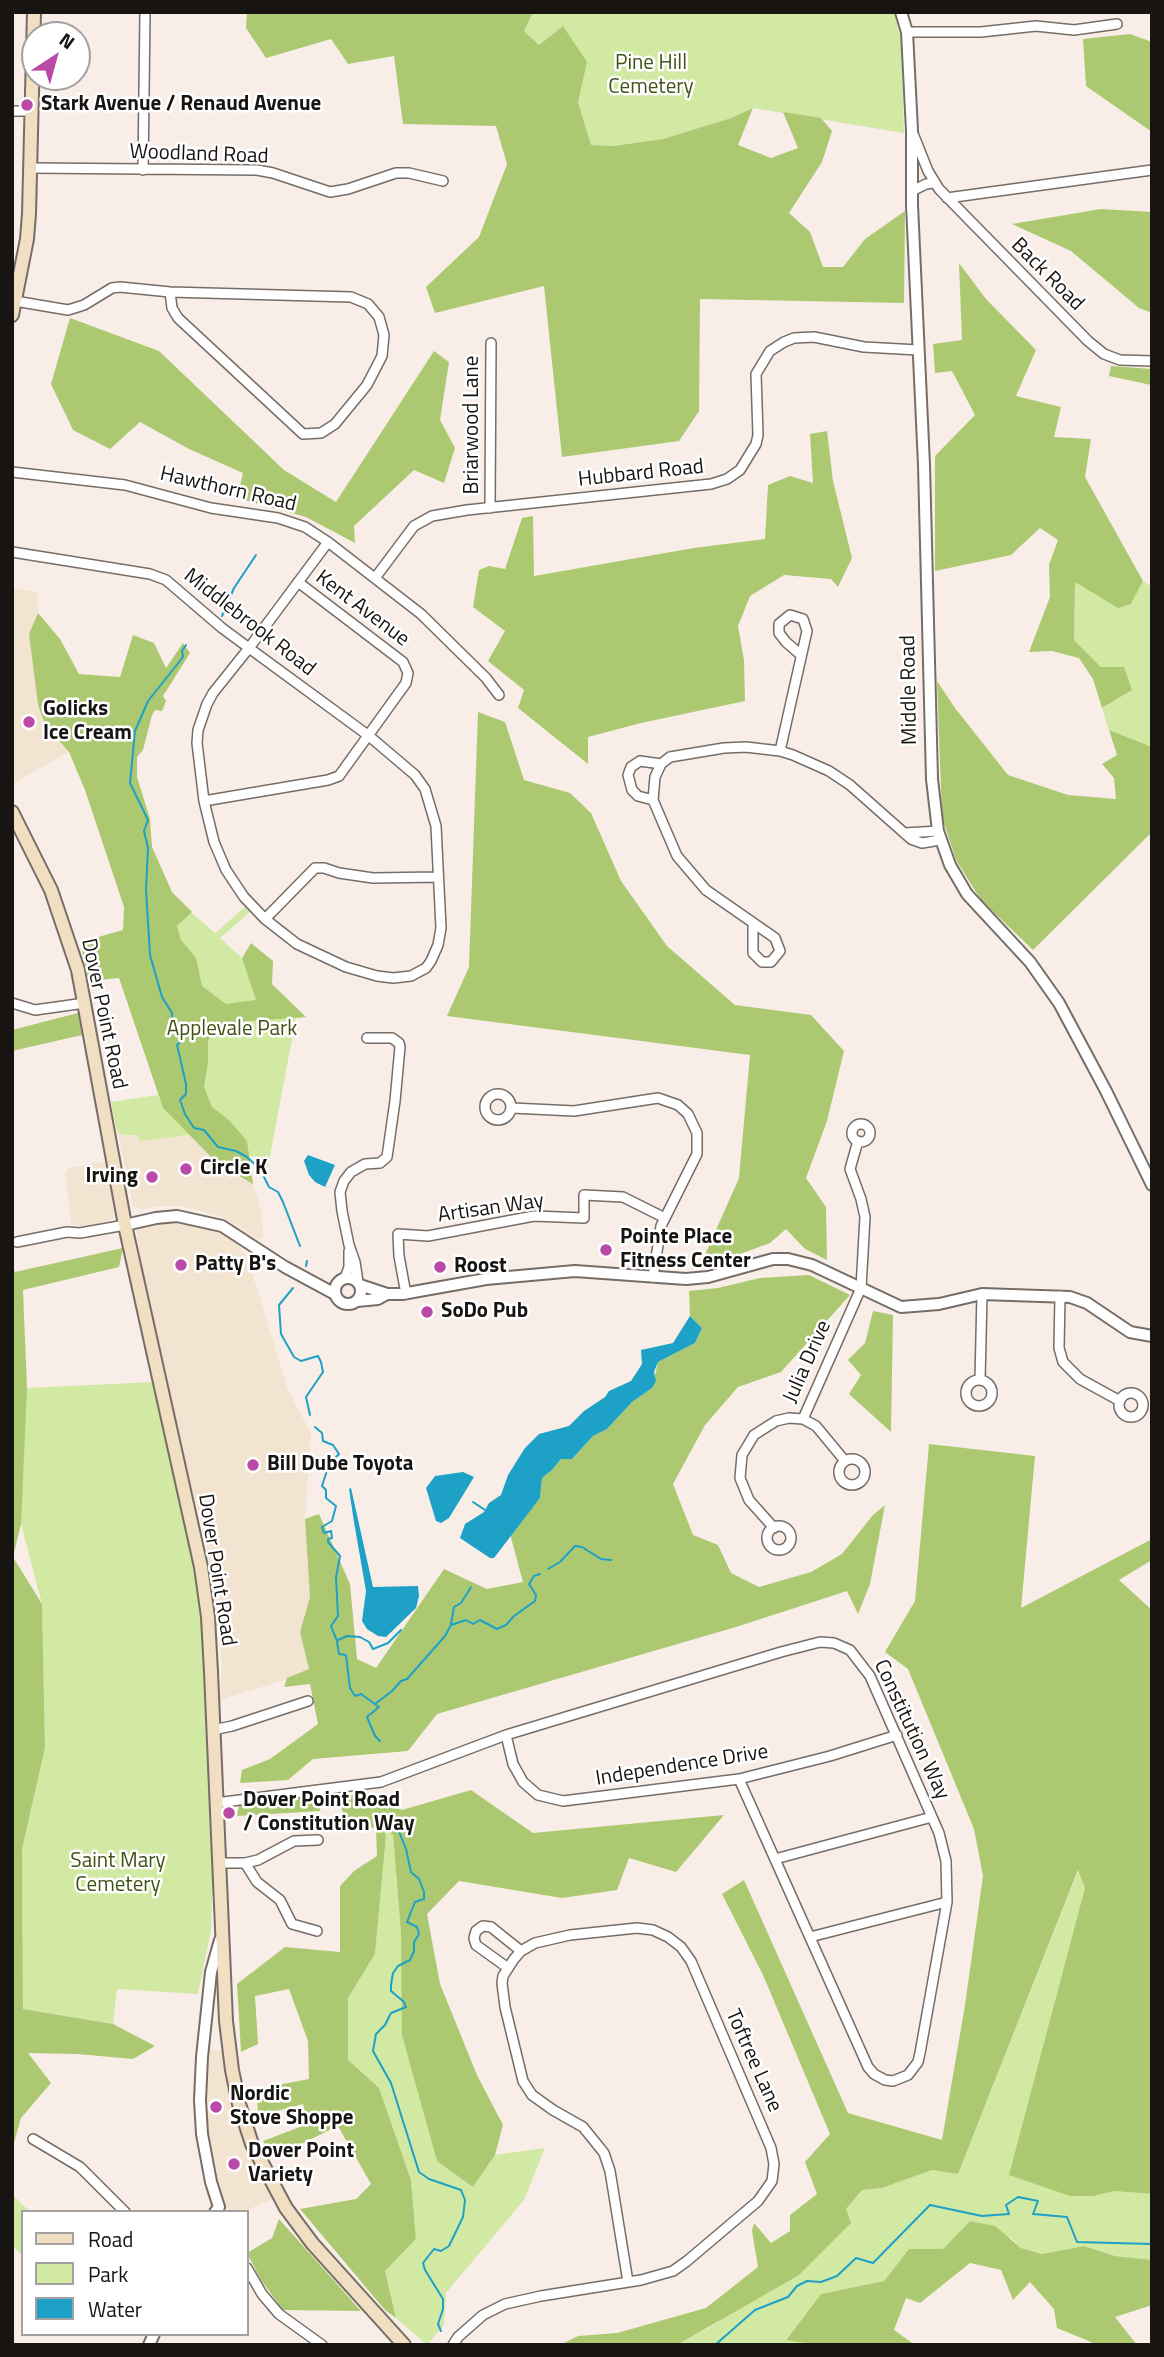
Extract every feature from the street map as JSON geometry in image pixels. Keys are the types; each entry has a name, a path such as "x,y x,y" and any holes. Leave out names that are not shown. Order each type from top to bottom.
{"main road":[{"path":"12,315 27,239 34,12"},
{"name":"Dover Point Road","path":"12,812 58,905 78,970 125,1225 201,1567 209,1634 226,2021 232,2070 245,2125 259,2161 299,2227 404,2345"}],"street":[{"path":"143,170 145,12"},
{"name":"Middle Road","path":"901,12 907,32 912,131 932,779 939,836 950,865 967,894 1030,962 1059,1003 1107,1091 1152,1185"},
{"path":"907,32 981,33 1036,26 1074,30 1117,24"},
{"path":"12,111 32,111"},
{"name":"Back Road","path":"912,131 934,183 1098,350 1120,360 1152,361"},
{"name":"Woodland Road","path":"31,168 266,171 330,192 396,173 409,173 443,181"},
{"path":"947,198 1152,170"},
{"path":"912,191 934,183"},
{"path":"15,301 68,310 84,305 112,288 360,299 374,309 382,326 384,347 379,366 360,396 335,424 321,433 303,434 178,318 172,309 170,292"},
{"name":"Hubbard Road","path":"375,578 408,532 422,520 441,514 727,480 740,470 756,444 756,374 776,346 794,338 814,337 864,347 918,350"},
{"name":"Briarwood Lane","path":"490,508 491,343"},
{"name":"Hawthorn Road","path":"12,472 109,482 211,508 278,518 305,527 375,578 438,630 486,678 499,695"},
{"name":"Middlebrook Road","path":"12,552 158,577 179,590 214,622 249,648 369,736 409,768 425,789 436,826 441,928 438,945 426,968 411,976 377,976 346,967 297,943 265,919 244,897 226,870 214,842 204,801 197,743 202,715 214,693 249,648 328,542"},
{"name":"Kent Avenue","path":"298,582 399,658 407,667 406,683 369,736"},
{"path":"780,751 802,655"},
{"path":"204,801 334,779 343,773 369,736"},
{"path":"753,923 706,890 690,874 672,846 653,800 655,777 662,764 675,755 746,747 780,751 807,761 850,785 905,833 939,836"},
{"path":"653,800 638,796 632,790 628,775 631,767 640,761 662,764"},
{"path":"265,919 315,868 373,878 438,877"},
{"path":"12,1003 29,1010 85,1003"},
{"path":"357,1301 362,1292 342,1210 342,1186 347,1176 356,1168 380,1163 387,1157 399,1043 392,1038 367,1038"},
{"path":"512,1108 574,1111 652,1098 678,1105 688,1114 695,1126 698,1147 695,1160 658,1234 653,1277"},
{"path":"858,1141 850,1169 865,1211 861,1289"},
{"name":"Artisan Way","path":"406,1294 398,1234 428,1236 534,1216 584,1218 584,1195 623,1197 665,1218"},
{"path":"17,1242 67,1231 80,1233 177,1216 222,1226 285,1268 335,1294 343,1304 378,1299 387,1294"},
{"path":"335,1294 336,1287 349,1267 349,1245"},
{"path":"308,1279 352,1278 387,1294 406,1294 533,1273 575,1271 696,1279 773,1259 788,1259 812,1265 893,1304 909,1307 939,1304 982,1294 1060,1296 1087,1303 1130,1332 1152,1336"},
{"name":"Julia Drive","path":"774,1528 745,1493 740,1478 742,1455 754,1435 767,1425 789,1418 803,1419 861,1289"},
{"path":"980,1381 982,1294"},
{"path":"1060,1296 1059,1348 1063,1362 1080,1379 1120,1401"},
{"path":"803,1419 816,1426 845,1461"},
{"name":"Constitution Way","path":"216,1803 381,1782 506,1735 780,1652 829,1641 850,1650 861,1662 881,1698 939,1833 946,1861 947,1902 920,2053 914,2069 901,2079 885,2080 868,2067 739,1779"},
{"path":"213,1730 309,1701"},
{"name":"Independence Drive","path":"506,1735 513,1764 523,1782 538,1795 554,1800 577,1800 739,1779 830,1756 897,1735"},
{"path":"775,1859 932,1816"},
{"path":"219,1863 258,1860 294,1841 318,1840"},
{"path":"245,1863 257,1882 280,1900 292,1924 317,1931"},
{"path":"810,1937 947,1902"},
{"path":"508,1968 476,1945 476,1931 483,1926 491,1927 521,1951 503,1976 502,1991 523,2081 532,2095 583,2127 604,2153 610,2171 628,2282"},
{"name":"Toftree Lane","path":"444,2345 455,2341 483,2315 505,2304 658,2277 673,2271 758,2201 768,2188 774,2173 771,2148 691,1961 675,1941 653,1930 629,1928 552,1938 521,1951"},
{"path":"218,2210 204,2143 200,2100 211,1972 221,1937"},
{"path":"33,2139 80,2167 123,2210"},
{"path":"248,2270 262,2294 279,2314 322,2345"}],"shaded area":[{"path":"12,588 38,592 38,613 29,634 45,724 69,752 12,784"},
{"path":"118,1132 124,1135 138,1134 139,1140 190,1135 217,1163 253,1184 262,1213 263,1238 255,1238 219,1216 181,1206 157,1206 142,1210 133,1206"},
{"path":"107,1161 114,1217 106,1222 86,1226 71,1225 65,1174 69,1168"},
{"path":"166,1221 183,1221 222,1232 236,1242 245,1254 288,1390 311,1433 305,1519 310,1597 300,1632 309,1669 287,1679 220,1700 222,1661 205,1535 186,1467 144,1278 136,1229"},
{"path":"207,2050 224,2050 243,2133 273,2199 247,2210 227,2210 217,2191 205,2100"}],"green space":[{"path":"247,12 533,12 524,31 539,45 563,26 587,62 578,102 591,145 613,146 663,139 731,118 753,108 738,145 771,158 798,148 783,112 821,118 832,131 822,162 789,213 810,232 823,267 843,267 865,239 905,211 904,303 700,299 699,411 679,441 562,457 544,286 435,313 426,287 479,237 507,164 496,126 403,124 394,56 348,64 331,39 266,58 246,28"},
{"name":"Pine Hill Cemetery","path":"533,12 894,12 901,38 904,133 753,108 731,118 663,139 613,146 590,145 578,102 586,62 563,26 539,45 523,31"},
{"path":"1130,34 1152,42 1152,132 1086,86 1083,39"},
{"path":"1101,209 1152,212 1152,313 1139,308 1071,251 1012,224"},
{"path":"959,263 986,299 1036,350 1016,396 1061,407 1054,437 1091,439 1085,477 1143,581 1131,604 1118,608 1075,582 1074,640 1101,667 1124,667 1132,690 1102,708 1093,679 1079,658 1052,651 1029,652 1050,597 1049,565 1058,540 1040,528 1011,555 935,571 935,456 975,415 952,371 935,373 933,344 962,340"},
{"path":"70,318 159,351 284,470 336,502 434,351 449,362 440,420 455,448 444,483 414,470 354,526 355,543 306,517 237,498 243,473 189,449 140,422 110,449 73,430 51,384"},
{"path":"1111,366 1152,369 1152,387 1109,376"},
{"path":"827,431 833,481 852,558 838,587 831,579 784,575 750,596 738,626 744,660 745,701 588,737 588,764 518,708 524,690 488,661 505,631 473,607 479,570 489,566 505,569 522,518 533,516 534,576 694,548 765,539 768,485 790,476 813,483 810,434"},
{"path":"1075,581 1131,604 1143,581 1152,587 1152,747 1109,730 1102,708 1132,690 1101,667 1074,640"},
{"path":"38,613 60,639 79,674 120,677 133,635 154,643 166,668 183,643 190,653 163,696 166,701 162,711 155,710 152,715 143,750 137,757 137,777 150,819 152,847 172,892 192,912 177,926 181,940 196,958 202,986 226,1004 256,1000 242,958 251,943 273,961 272,984 306,1017 235,1022 212,1034 208,1041 204,1087 212,1107 229,1120 247,1141 253,1184 217,1163 163,1108 119,978 89,981 80,942 123,930 124,907 85,790 69,752 45,724 38,705 29,634"},
{"path":"937,681 1008,775 1068,795 1116,799 1114,778 1102,764 1117,755 1109,730 1152,747 1152,832 1033,950 981,900 956,860 942,817"},
{"path":"478,712 505,722 524,780 570,793 591,813 621,881 667,946 735,1005 811,1015 844,1051 827,1121 806,1178 826,1207 827,1260 805,1249 786,1229 770,1243 705,1267 704,1257 739,1178 750,1055 447,1016 469,967"},
{"name":"Applevale Park","path":"170,894 215,933 245,907 250,912 220,938 306,1017 296,1018 266,1177 254,1156 222,1158 193,1119"},
{"path":"78,1013 82,1035 12,1051 12,1030"},
{"path":"158,1095 163,1108 190,1135 139,1141 138,1135 117,1132 111,1102"},
{"path":"123,1248 119,1267 23,1290 27,1388 21,1524 13,1557 42,1604 45,1748 22,1849 23,2009 113,2024 155,2046 133,2059 28,2053 51,2083 21,2118 12,2150 12,1263 15,1272"},
{"path":"809,1275 850,1295 781,1372 738,1387 705,1425 673,1484 693,1535 718,1545 731,1573 759,1587 811,1572 842,1554 873,1515 885,1505 870,1584 858,1614 847,1591 736,1627 437,1714 408,1751 313,1759 288,1780 240,1783 242,1770 270,1759 318,1724 310,1684 284,1687 287,1678 309,1669 300,1632 310,1597 305,1519 319,1514 350,1584 357,1659 376,1668 444,1569 487,1589 523,1582 510,1534 540,1498 542,1478 561,1459 572,1459 593,1436 607,1429 632,1402 652,1388 658,1362 695,1343 702,1328 690,1316 689,1291 718,1288 760,1278"},
{"path":"873,1311 893,1315 891,1432 849,1394 861,1375 848,1360 865,1343"},
{"name":"Saint Mary Cemetery","path":"153,1382 198,1581 203,1628 213,1873 211,1930 198,1994 117,1989 113,2024 23,2009 22,1849 45,1748 42,1604 21,1524 22,1442 27,1388"},
{"path":"929,1444 1035,1456 1021,1608 1152,1539 1152,1560 1119,1580 1152,1610 1152,2194 1114,2191 1094,2196 1070,2196 1009,2175 1085,1888 1078,1870 958,2174 932,2170 882,2188 862,2190 846,2209 851,2223 799,2275 677,2345 560,2345 578,2336 617,2333 706,2308 758,2267 752,2231 754,2223 771,2243 790,2231 790,2215 817,2194 805,2162 830,2134 763,1975 722,1894 744,1880 848,2113 942,2140 983,1876 974,1829 908,1669 885,1652 915,1601"},
{"path":"471,1790 533,1833 724,1815 676,1872 629,1858 617,1890 562,1898 459,1881 427,1914 440,1984 477,2075 503,2125 495,2155 473,2187 437,2161 402,2035 401,1933 393,1835 383,1827 386,1836 375,1954 348,1998 348,2060 379,2088 411,2180 416,2239 385,2271 396,2318 385,2310 300,2209 356,2199 371,2184 338,2126 274,2157 263,2141 308,2124 303,2104 258,2116 257,2089 309,2079 308,2041 289,1989 255,1996 258,2044 241,2052 237,1984 285,1947 340,1952 340,1886 354,1871 377,1856 376,1829 345,1817 335,1793 377,1799 402,1810"},
{"path":"321,1795 320,1811 237,1816 239,1806"},
{"path":"383,1826 393,1834 401,1933 473,2187 495,2155 545,2148 524,2200 446,2293 444,2325 427,2345 396,2318 385,2271 416,2239 411,2180 379,2088 348,2061 348,1998 375,1954 386,1836"},
{"path":"1079,1869 1085,1888 1094,2196 1114,2191 1152,2194 1152,2260 1115,2256 1084,2246 1042,2254 1021,2248 1011,2238 970,2221 943,2249 909,2249 884,2281 821,2294 786,2339 819,2345 677,2345 717,2323 846,2209 862,2190 882,2188 932,2170 958,2174"},
{"path":"12,2194 28,2210 21,2210 21,2253 12,2246"},
{"path":"279,2219 361,2311 283,2310 261,2280 248,2255 272,2238"},
{"path":"970,2221 995,2226 1021,2248 1042,2254 1084,2246 1115,2256 1152,2260 1152,2305 1115,2317 1137,2345 1092,2345 1091,2342 1057,2328 1054,2309 1030,2282 1013,2300 1001,2270 970,2263 920,2303 906,2298 894,2330 915,2345 819,2345 786,2340 821,2294 884,2281 909,2249 943,2249"}],"water":[{"path":"308,1155 335,1165 325,1187 309,1175 304,1161"},
{"path":"690,1316 702,1328 695,1343 658,1362 654,1372 656,1381 652,1388 632,1402 607,1429 593,1436 572,1459 561,1459 542,1478 540,1498 494,1558 460,1538 465,1524 484,1512 489,1503 501,1495 508,1475 525,1448 539,1434 569,1426 609,1391 631,1381 642,1364 641,1350 673,1343"},
{"path":"463,1472 474,1477 449,1518 441,1523 436,1521 426,1488 435,1476"},
{"path":"351,1488 373,1587 418,1586 416,1608 386,1637 378,1636 367,1629 362,1621 366,1591 349,1489"}],"waterway":[{"path":"222,616 234,588 256,555"},
{"path":"186,645 182,651 183,657 148,701 135,731 130,783 148,820 144,831 148,848 146,890 150,955 162,997 172,1013 172,1022 181,1028 179,1032 182,1040 177,1045 186,1084 186,1094 180,1100 185,1114 194,1128 204,1130 218,1147 236,1151 260,1169 269,1187 278,1192 300,1246"},
{"path":"306,1266 307,1261"},
{"path":"293,1288 279,1305 281,1334 294,1357 301,1361 318,1356 323,1372 306,1397 310,1415"},
{"path":"315,1427 322,1433 323,1441 333,1445 339,1454 329,1464 322,1486 326,1490 326,1498 336,1506 332,1521 322,1527 324,1533 331,1531 332,1538 328,1539 328,1542 340,1556 336,1577 338,1616 331,1626 339,1654 346,1655 350,1688 355,1696 361,1694 379,1707 367,1717 380,1741"},
{"path":"473,1502 485,1510"},
{"path":"548,1569 560,1562 575,1546 582,1547 601,1559 611,1560"},
{"path":"375,1704 401,1681 407,1679 445,1636 451,1625 466,1620 473,1624 480,1620 497,1629 506,1625 535,1601 536,1595 529,1584 534,1576 540,1574"},
{"path":"451,1624 454,1607 461,1603 471,1587"},
{"path":"338,1640 347,1636 360,1637 369,1642 373,1649 388,1643 401,1630"},
{"path":"394,1819 406,1849 411,1872 419,1879 424,1899 415,1902 407,1922 417,1927 419,1934 414,1942 414,1951 410,1960 398,1966 393,1973 391,1991 406,2007 391,2013 376,2034 373,2051 391,2083 419,2172 429,2179 461,2190 465,2200 463,2217 449,2246 441,2251 434,2249 423,2263 443,2299 438,2324 441,2331"},
{"path":"715,2345 755,2310 788,2297 797,2286 807,2281 821,2282 837,2276 856,2258 873,2263 930,2205 982,2216 1009,2214 1006,2205 1018,2197 1038,2201 1033,2214 1067,2217 1077,2242 1152,2244"}],"place":[{"name":"Stark Avenue / Renaud Avenue","path":"27,105"},
{"name":"Golicks Ice Cream","path":"29,722"},
{"name":"Circle K","path":"186,1169"},
{"name":"Irving","path":"152,1177"},
{"name":"Pointe Place Fitness Center","path":"606,1250"},
{"name":"Patty B's","path":"181,1265"},
{"name":"Roost","path":"440,1267"},
{"name":"SoDo Pub","path":"427,1312"},
{"name":"Bill Dube Toyota","path":"253,1465"},
{"name":"Dover Point Road / Constitution Way","path":"229,1813"},
{"name":"Nordic Stove Shoppe","path":"216,2107"},
{"name":"Dover Point Variety","path":"234,2164"}]}
